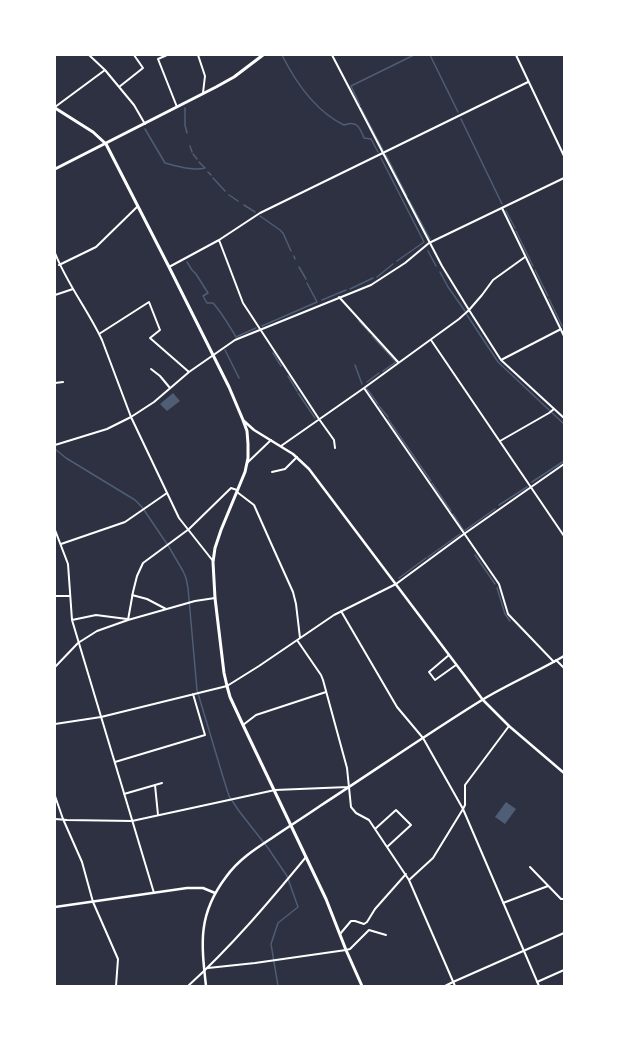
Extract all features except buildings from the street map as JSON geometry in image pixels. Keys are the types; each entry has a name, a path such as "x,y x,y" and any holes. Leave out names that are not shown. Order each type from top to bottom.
{"main road":[{"path":"55,169 203,94 234,77 263,55"},
{"path":"55,108 93,132 106,144 169,267 244,420 248,444 247,463 245,472 221,530 215,548 213,562 215,598 224,673 230,697 307,857 362,986"}],"street":[{"path":"89,55 105,70 134,105 145,124"},
{"path":"119,87 144,68 134,55"},
{"path":"167,55 158,59 177,107"},
{"path":"198,55 205,76 203,94"},
{"path":"332,55 429,243 469,310 501,360 564,418"},
{"path":"516,55 564,156"},
{"path":"55,108 105,70"},
{"path":"169,267 220,240 260,213 528,82"},
{"path":"55,445 107,429 131,417 154,402 189,372 235,340 371,285 405,262 429,243 564,178"},
{"path":"59,265 96,247 138,206"},
{"path":"502,208 564,336"},
{"path":"220,240 243,303 334,440 335,448"},
{"path":"55,254 59,265 72,289 99,334 131,417 179,518 213,562"},
{"path":"280,446 364,388 459,319 482,295 492,280 526,257"},
{"path":"55,295 72,289"},
{"path":"339,297 398,362"},
{"path":"99,334 149,302 160,330 150,338 189,372"},
{"path":"501,360 561,329"},
{"path":"431,340 564,536"},
{"path":"151,369 160,376 170,388"},
{"path":"55,383 63,382"},
{"path":"364,388 498,584 508,614 555,661 564,668"},
{"path":"500,441 549,414 553,409"},
{"path":"244,420 254,430 297,457 309,468 483,700 509,726 564,773"},
{"path":"247,463 271,440"},
{"path":"272,472 285,469 297,457"},
{"path":"55,724 101,717 227,686 341,611 396,584 564,464"},
{"path":"128,620 137,576 144,563 189,529 231,488 254,505 294,598 300,638"},
{"path":"61,544 125,522 167,493"},
{"path":"55,530 68,564 72,620 78,643 154,893"},
{"path":"132,595 147,599 166,609"},
{"path":"55,596 70,596"},
{"path":"55,667 78,643 97,631 166,609 195,601 215,598"},
{"path":"341,611 397,707 423,738 463,809 539,986"},
{"path":"72,620 96,615 128,620"},
{"path":"297,640 321,675 347,768 350,807 356,813 369,820 406,874 455,986"},
{"path":"449,655 428,672 435,680 456,665"},
{"path":"206,986 202,945 203,930 208,910 215,893 226,876 242,859 291,825 483,700 564,656"},
{"path":"243,725 256,715 326,692"},
{"path":"114,762 204,735 194,694"},
{"path":"409,880 433,858 465,805 465,785 509,726"},
{"path":"124,794 162,783"},
{"path":"155,785 158,815"},
{"path":"55,819 132,821 275,790 349,787"},
{"path":"55,796 63,819 82,862 93,902 118,959 116,986"},
{"path":"375,829 396,810 411,825 387,847"},
{"path":"188,986 208,968 246,928 307,857"},
{"path":"530,867 560,899 564,900"},
{"path":"340,934 351,921 364,924 367,922 375,909 406,874"},
{"path":"503,903 548,886"},
{"path":"55,907 196,888 203,888 215,893"},
{"path":"208,968 346,950 350,949 369,930 386,935"},
{"path":"445,986 564,933"},
{"path":"537,982 564,970"}],"water":[{"path":"173,393 180,401 167,411 160,404"},
{"path":"506,802 516,809 505,824 495,817"}],"waterway":[{"path":"282,55 300,86 315,104 324,112 344,125 352,123 355,124 361,131 364,138 371,139 378,152"},
{"path":"360,105 351,86 414,55"},
{"path":"430,55 458,112"},
{"path":"185,108 185,125 187,133"},
{"path":"361,108 383,150"},
{"path":"461,119 502,204"},
{"path":"145,129 165,163 190,169 205,168"},
{"path":"190,146 192,152"},
{"path":"193,154 197,159"},
{"path":"386,155 407,196"},
{"path":"381,158 424,242 397,261"},
{"path":"199,162 205,168"},
{"path":"208,172 211,175"},
{"path":"213,178 225,191"},
{"path":"229,195 238,201"},
{"path":"409,200 430,239"},
{"path":"244,205 255,212"},
{"path":"506,211 515,228"},
{"path":"260,216 283,233 291,251"},
{"path":"516,231 533,266"},
{"path":"428,251 436,266"},
{"path":"187,262 208,293 203,296 207,303 213,303 236,337 256,328"},
{"path":"377,277 393,264"},
{"path":"299,267 306,279"},
{"path":"535,270 548,296"},
{"path":"440,272 448,287 465,311"},
{"path":"350,289 373,278"},
{"path":"262,326 317,302 307,283"},
{"path":"322,300 346,290"},
{"path":"549,299 562,326"},
{"path":"467,315 498,362 564,424"},
{"path":"359,321 370,333"},
{"path":"372,336 396,362 383,371"},
{"path":"225,350 239,378"},
{"path":"273,353 281,366"},
{"path":"355,365 362,384"},
{"path":"367,382 379,373"},
{"path":"288,376 297,391"},
{"path":"367,389 378,404"},
{"path":"298,393 315,418"},
{"path":"379,406 388,417"},
{"path":"388,419 431,481"},
{"path":"55,449 66,458 135,500 142,507 169,547 186,578 197,690 229,796 287,876 298,907 278,923 271,944 278,986"},
{"path":"532,482 564,461"},
{"path":"432,483 451,511"},
{"path":"499,505 527,487"},
{"path":"453,514 464,531 495,509"},
{"path":"428,557 460,534"},
{"path":"475,555 495,584"},
{"path":"399,578 426,558"},
{"path":"497,588 505,614 510,621"}]}
